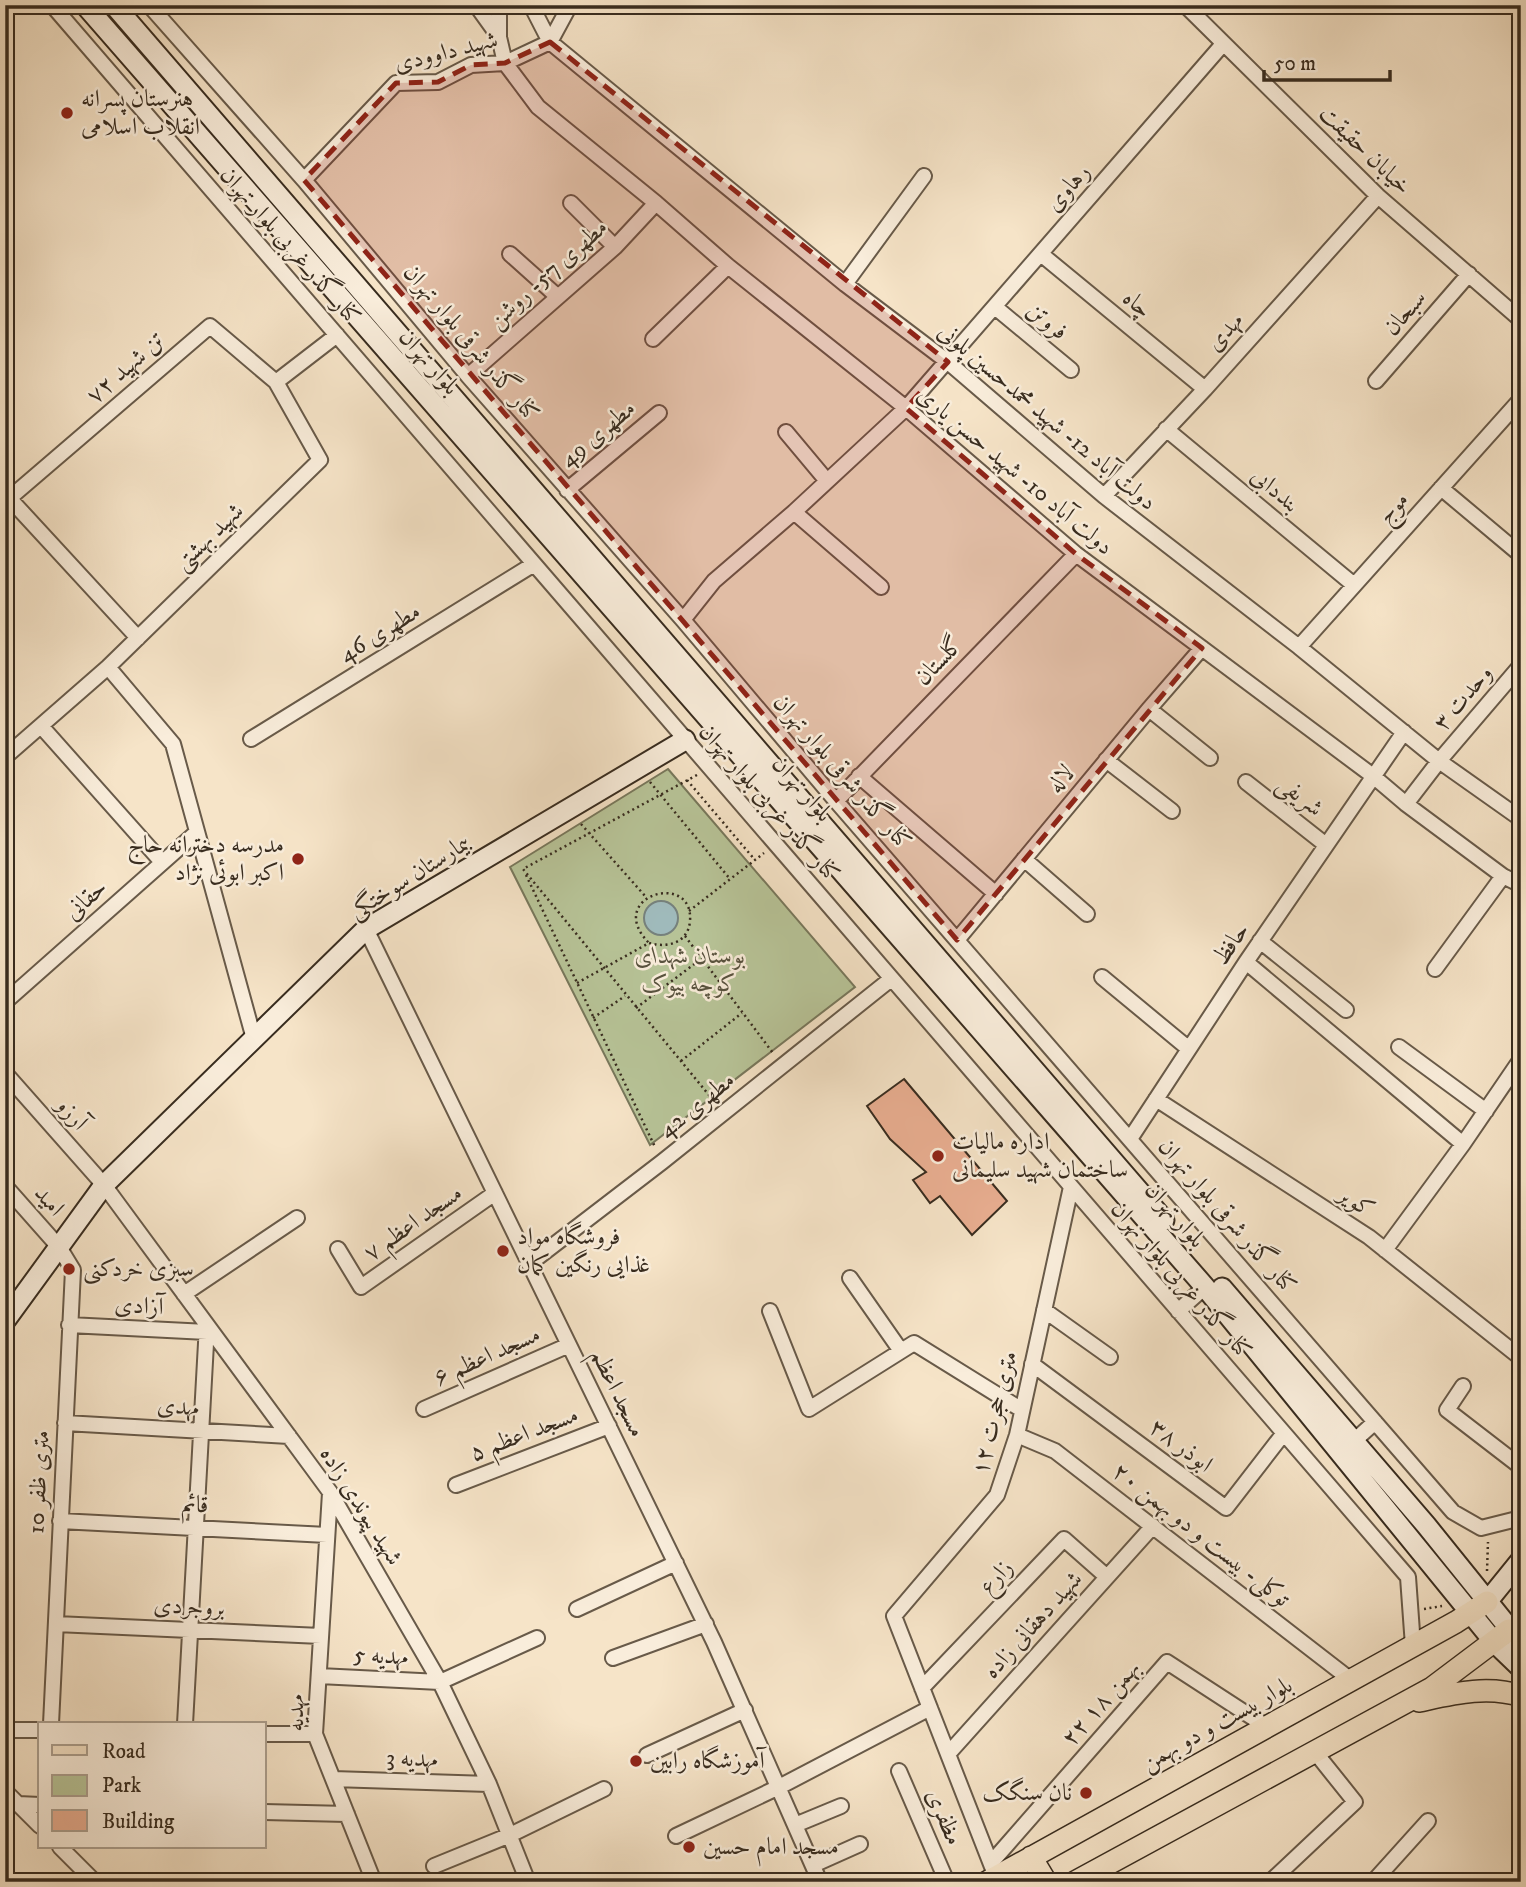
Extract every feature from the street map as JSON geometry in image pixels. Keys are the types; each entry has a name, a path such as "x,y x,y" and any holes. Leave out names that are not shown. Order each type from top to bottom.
{"main road":[{"name":"بلوار تهران","path":"85,5 1205,1287 1479,1608"},
{"name":"بلوار تهران","path":"114,5 1426,1525 1479,1608"},
{"name":"بیمارستان سوختگی","path":"5,1321 104,1185 366,929 685,740"},
{"path":"1521,1560 1479,1608 1512,1633 1521,1668"},
{"name":"بلوار بیست و دو بهمن","path":"991,1874 1031,1857 1479,1608"},
{"path":"1075,1882 1101,1876 1315,1752 1432,1688 1512,1633"},
{"path":"1403,1704 1473,1691 1496,1690 1521,1696"},
{"path":"1031,1857 1046,1882"}],"street":[{"name":"کنار گذر غربی بلوار تهران","path":"52,5 1408,1577 1413,1646"},
{"name":"کنار گذر شرقی بلوار تهران","path":"149,5 304,180 468,376 683,620 836,801 1453,1512 1480,1528 1521,1518"},
{"path":"476,5 499,37"},
{"path":"497,5 499,37 505,63"},
{"path":"531,5 550,42"},
{"path":"550,42 570,5"},
{"name":"خیابان حقیقت","path":"1185,5 1378,196 1521,320"},
{"name":"شهید داوودی","path":"304,180 396,83 438,82 471,65 505,63 550,42"},
{"name":"دولت آباد 12- شهید محمدحسین پلونی","path":"550,42 845,284 948,362 1104,496 1439,761 1521,819"},
{"name":"رهاوی","path":"906,408 1223,44"},
{"name":"دولت آباد 10- شهید حسن یاری","path":"505,63 538,107 656,203 727,266 906,408 1076,554 1373,776 1406,804 1503,876 1521,885"},
{"path":"845,284 924,176"},
{"name":"مهدی","path":"1104,496 1205,389 1378,196"},
{"path":"571,203 615,247"},
{"name":"مطهری 57- روشن","path":"468,376 615,247 656,203"},
{"path":"510,254 558,298"},
{"name":"چاه","path":"1041,254 1205,389"},
{"path":"653,340 727,266"},
{"name":"سبحان","path":"1376,381 1469,274"},
{"name":"فروتن","path":"995,307 1071,370"},
{"name":"۷۲ تن شهید","path":"7,500 210,326 276,382"},
{"path":"276,382 337,335"},
{"name":"شهید بهشتی","path":"5,757 108,667 320,460 276,382"},
{"name":"موج","path":"1299,648 1521,399"},
{"path":"683,620 714,581 794,512 906,408"},
{"name":"مطهری 49","path":"567,490 659,413"},
{"name":"بنددابی","path":"1166,429 1354,586"},
{"path":"786,432 827,481"},
{"path":"1441,488 1521,555"},
{"path":"7,500 138,638"},
{"path":"794,512 881,587"},
{"name":"گلستان","path":"836,801 1076,554"},
{"name":"مطهری 46","path":"251,739 534,565"},
{"name":"لاله","path":"957,940 1202,648"},
{"name":"وحدت ۳","path":"1406,804 1521,665"},
{"path":"108,667 173,744 254,1039"},
{"path":"1149,709 1210,758"},
{"path":"41,726 162,862"},
{"name":"حافظ","path":"1130,1139 1260,941 1404,732"},
{"path":"1106,760 1172,811"},
{"path":"859,776 996,894"},
{"name":"شریفی","path":"1246,782 1326,845"},
{"name":"حقانی","path":"5,1002 197,832"},
{"path":"1024,859 1087,914"},
{"path":"1435,969 1503,876"},
{"name":"مسجد اعظم","path":"366,929 706,1624 820,1882"},
{"path":"1260,941 1346,1010"},
{"path":"1246,962 1463,1144"},
{"path":"1102,977 1189,1049"},
{"name":"مطهری 42","path":"529,1264 662,1163 891,979"},
{"path":"1399,1047 1486,1111"},
{"path":"1385,1250 1521,1059"},
{"name":"آرزو","path":"5,1073 104,1185"},
{"name":"کویر","path":"1156,1099 1369,1237 1521,1358"},
{"name":"شهید پیوندی زاده","path":"104,1185 207,1329 330,1492 440,1682 489,1784 528,1882"},
{"name":"امید","path":"5,1186 59,1247"},
{"name":"۱۲ متری حجرت","path":"922,1688 894,1616 998,1495 1017,1435 1071,1186"},
{"name":"مسجد اعظم ۷","path":"338,1248 361,1287 495,1193"},
{"path":"184,1294 297,1218"},
{"name":"10 متری ظفر","path":"51,1722 73,1270 59,1247"},
{"path":"850,1278 901,1351"},
{"path":"1178,1311 1205,1287"},
{"path":"1044,1310 1110,1357"},
{"path":"770,1311 809,1409 914,1343 1022,1410"},
{"name":"آزادی","path":"69,1325 207,1329"},
{"path":"185,1722 207,1329"},
{"name":"مسجد اعظم ۶","path":"424,1409 569,1345"},
{"name":"۳۸ ابوذر","path":"1032,1364 1226,1508 1284,1433"},
{"path":"1463,1385 1447,1410 1521,1467"},
{"path":"1354,1441 1375,1422"},
{"name":"مهدی","path":"65,1423 289,1436"},
{"name":"مسجد اعظم ۵","path":"456,1485 609,1426"},
{"name":"توکلی- بیست و دو بهمن ۲۰","path":"1017,1435 1055,1451 1352,1680"},
{"name":"مهدیه","path":"330,1492 315,1734 374,1882"},
{"name":"قائم","path":"60,1521 327,1535"},
{"name":"شهید دهقانی زاده","path":"948,1754 1153,1527"},
{"name":"زارع","path":"922,1688 1064,1539 1107,1577"},
{"path":"577,1609 676,1563"},
{"name":"بروجردی","path":"56,1624 321,1636"},
{"path":"612,1658 706,1624"},
{"path":"440,1682 537,1638"},
{"name":"۲۲ بهمن ۱۸","path":"991,1874 1167,1662 1267,1727"},
{"name":"مهدیه 5","path":"318,1676 440,1682"},
{"path":"922,1688 991,1874"},
{"path":"676,1836 779,1787 930,1708"},
{"path":"646,1755 745,1710"},
{"path":"5,1730 38,1730"},
{"path":"266,1734 315,1734"},
{"path":"1270,1882 1355,1802 1315,1752"},
{"name":"مظفری","path":"899,1771 947,1882"},
{"name":"مهدیه 3","path":"333,1779 489,1784"},
{"path":"434,1866 510,1835 604,1789"},
{"path":"5,1791 38,1824"},
{"path":"18,1804 38,1805"},
{"path":"795,1825 841,1806"},
{"path":"266,1812 347,1814"},
{"path":"1373,1882 1429,1821"},
{"path":"813,1865 860,1844"},
{"path":"61,1848 95,1882"}],"path":[{"path":"5,15 18,5"},
{"path":"639,768 730,879"},
{"path":"523,869 709,768"},
{"path":"687,780 755,860"},
{"path":"569,809 646,897"},
{"path":"689,911 776,843"},
{"path":"510,844 662,1163"},
{"path":"523,869 724,1113"},
{"path":"658,892 671,893 682,900 689,911 690,924 685,936 674,944 661,946 649,943 639,933 636,921 638,908 646,897 658,892"},
{"path":"685,936 782,1065"},
{"path":"577,983 649,943"},
{"path":"636,1007 702,958"},
{"path":"593,1018 626,995"},
{"path":"681,1061 742,1013"}],"highlighted area":[{"path":"550,42 948,362 906,408 1076,554 1202,648 957,940 304,180 396,83 438,82 471,65 505,63"}],"green space":[{"name":"بوستان شهدای کوچه بیوک","path":"668,769 855,987 650,1145 510,867"}],"water":[{"path":"661,901 673,906 678,918 673,930 661,935 649,930 644,918 649,906"}],"building":[{"name":"اداره مالیات ساختمان شهید سلیمانی","path":"904,1079 1007,1201 972,1235 940,1196 930,1203 913,1180 926,1172 890,1139 867,1106"}],"place":[{"name":"هنرستان پسرانه انقلاب اسلامی","path":"67,113"},
{"name":"مدرسه دخترانه حاج اکبر ابوئی نژاد","path":"298,859"},
{"name":"اداره مالیات ساختمان شهید سلیمانی","path":"938,1156"},
{"name":"فروشگاه مواد غذایی رنگین کمان","path":"503,1251"},
{"name":"سبزی خردکنی","path":"69,1269"},
{"name":"آموزشگاه رابین","path":"636,1761"},
{"name":"نان سنگک","path":"1086,1793"},
{"name":"مسجد امام حسین","path":"689,1847"}]}
